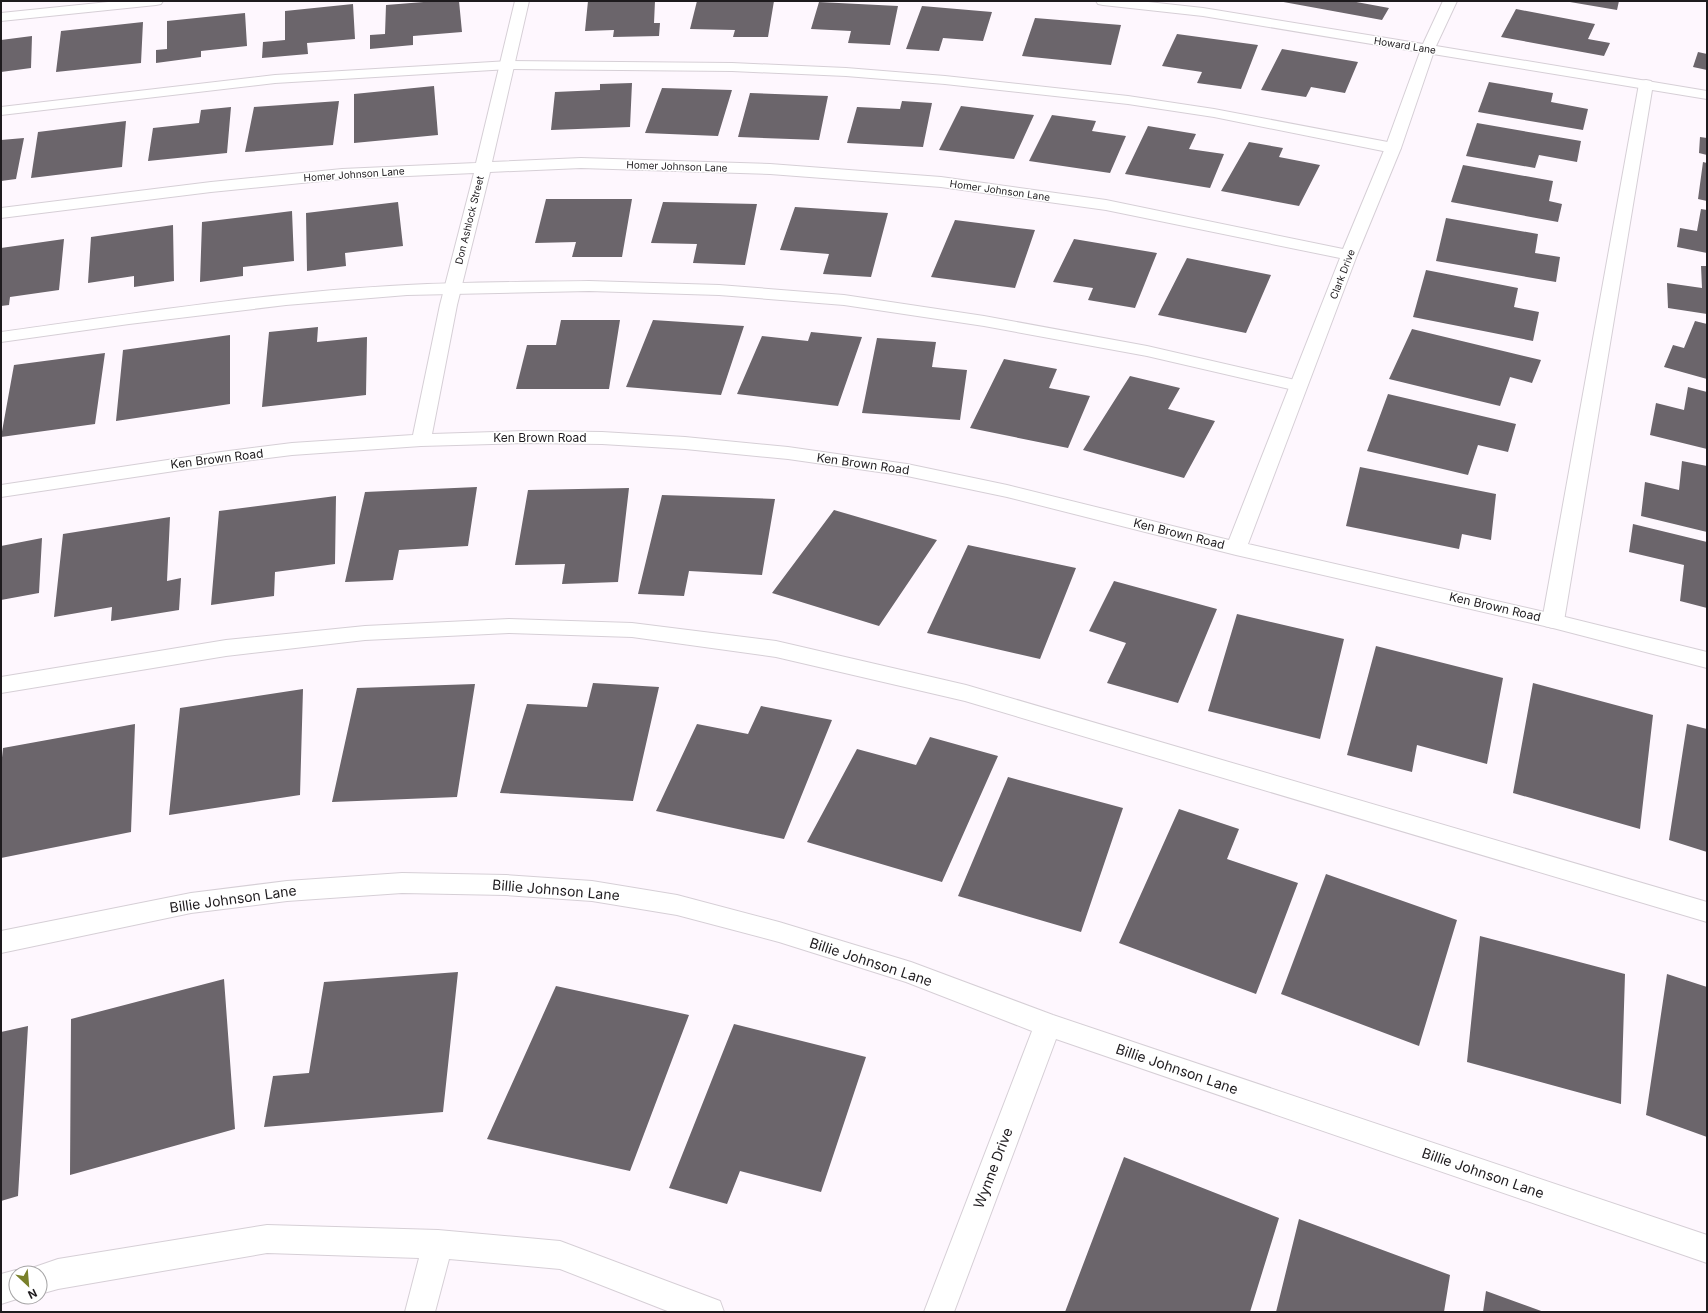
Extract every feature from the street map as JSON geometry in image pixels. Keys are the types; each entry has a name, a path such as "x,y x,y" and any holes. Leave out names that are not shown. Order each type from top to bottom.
{"street":[{"path":"1,17 108,3 156,1"},
{"name":"Don Ashlock Street","path":"421,440 452,288 509,66 522,1"},
{"name":"Howard Lane","path":"1103,1 1203,12 1707,95"},
{"name":"Clark Drive","path":"1236,548 1349,255 1393,148 1428,49 1450,1"},
{"path":"1,111 275,79 509,66 631,65 732,67 846,72 968,82 1128,100 1214,113 1393,148"},
{"path":"1553,621 1646,84"},
{"name":"Homer Johnson Lane","path":"1,213 211,187 342,174 581,163 762,168 941,182 1106,205 1349,255"},
{"path":"1,337 129,319 286,300 407,290 589,286 719,290 844,300 1055,333 1147,351 1298,386"},
{"name":"Ken Brown Road","path":"1,491 245,455 350,444 421,440 527,437 602,438 685,443 788,453 907,470 1007,491 1236,548 1553,621 1707,660"},
{"path":"1,685 234,647 365,633 509,626 632,630 776,649 966,693 1707,912"},
{"name":"Billie Johnson Lane","path":"1,942 191,903 287,891 402,883 514,885 592,891 684,906 779,932 911,973 1048,1025 1707,1249"},
{"name":"Wynne Drive","path":"939,1312 1048,1025"},
{"path":"48,1277 267,1239 438,1244 560,1255 709,1312"},
{"path":"420,1312 438,1244"}],"building":[{"path":"436,1 459,1 462,32 413,36 413,45 370,49 370,35 385,34 386,5"},
{"path":"588,1 655,1 654,23 660,23 659,36 613,37 614,30 585,31"},
{"path":"697,1 774,1 768,37 733,37 735,30 690,29"},
{"path":"1278,1 1351,1 1389,8 1382,20"},
{"path":"1564,1 1619,1 1617,10"},
{"path":"819,2 898,6 890,45 848,43 851,31 811,29"},
{"path":"353,4 355,39 307,43 308,54 262,58 263,42 285,40 285,11"},
{"path":"922,6 992,12 983,41 943,38 939,51 906,49"},
{"path":"1516,9 1595,24 1588,39 1610,43 1604,56 1501,37"},
{"path":"245,13 247,46 201,51 201,57 156,63 156,50 167,49 167,21"},
{"path":"1035,18 1121,25 1111,65 1022,56"},
{"path":"143,22 141,63 56,72 61,31"},
{"path":"1177,34 1258,45 1241,89 1197,83 1202,72 1162,66"},
{"path":"32,36 31,68 1,72 1,40"},
{"path":"1282,49 1358,62 1345,93 1311,87 1306,97 1261,90"},
{"path":"1698,52 1707,54 1707,70 1693,67"},
{"path":"1489,82 1553,93 1551,102 1588,109 1583,130 1478,112"},
{"path":"632,83 630,127 551,130 555,92 600,90 600,84"},
{"path":"434,86 438,135 354,143 354,94"},
{"path":"662,88 732,90 718,136 645,133"},
{"path":"750,93 828,96 819,140 738,137"},
{"path":"339,101 333,145 245,152 254,107"},
{"path":"902,101 932,103 923,147 847,143 857,107 900,109"},
{"path":"961,106 1034,115 1014,159 939,150"},
{"path":"231,107 227,153 148,161 153,128 199,123 201,110"},
{"path":"1052,115 1096,121 1092,131 1126,136 1110,173 1029,161"},
{"path":"126,121 122,167 31,178 38,132"},
{"path":"1477,123 1581,141 1577,162 1539,155 1535,168 1466,156"},
{"path":"1148,126 1196,134 1189,149 1224,154 1210,188 1125,174"},
{"path":"1700,137 1707,138 1707,155 1699,153"},
{"path":"24,138 16,179 1,181 1,140"},
{"path":"1249,142 1283,148 1279,157 1320,165 1299,206 1221,191"},
{"path":"1703,162 1707,163 1707,201 1698,199"},
{"path":"1463,165 1553,181 1549,201 1562,204 1558,222 1451,202"},
{"path":"546,199 632,199 622,257 572,257 576,242 535,243"},
{"path":"398,202 403,246 345,253 346,266 307,271 306,213"},
{"path":"663,202 757,204 745,265 693,263 697,244 651,243"},
{"path":"795,207 888,213 871,277 823,274 829,254 780,250"},
{"path":"1701,209 1707,210 1707,253 1677,247 1680,228 1697,231"},
{"path":"292,211 294,261 243,267 243,276 200,282 202,222"},
{"path":"1446,218 1538,234 1535,253 1560,257 1556,282 1436,261"},
{"path":"955,220 1035,230 1015,288 931,277"},
{"path":"173,225 174,281 134,287 134,276 88,283 91,237"},
{"path":"64,239 59,290 10,297 9,305 1,306 1,248"},
{"path":"1074,239 1157,253 1135,308 1088,300 1093,288 1053,282"},
{"path":"1187,258 1271,275 1246,333 1158,315"},
{"path":"1701,266 1707,266 1707,314 1668,308 1667,283 1702,288"},
{"path":"1426,270 1518,288 1514,307 1539,312 1533,341 1413,317"},
{"path":"561,320 620,320 609,389 516,389 527,345 556,345"},
{"path":"653,320 744,326 721,395 626,387"},
{"path":"1695,321 1707,324 1707,379 1664,367 1673,345 1684,348"},
{"path":"318,327 317,342 367,337 366,395 262,407 269,332"},
{"path":"1412,329 1541,360 1532,383 1510,377 1500,406 1389,379"},
{"path":"811,332 862,337 838,406 737,394 762,336 808,341"},
{"path":"230,335 230,404 116,421 123,350"},
{"path":"877,338 936,342 932,367 967,370 960,420 862,413"},
{"path":"105,353 95,424 1,437 14,365"},
{"path":"1004,359 1057,369 1049,388 1090,396 1068,448 970,428"},
{"path":"1130,376 1180,388 1168,409 1215,421 1184,478 1083,450"},
{"path":"1688,387 1707,392 1707,449 1650,435 1656,403 1684,410"},
{"path":"1388,394 1516,424 1508,452 1478,445 1468,475 1367,451"},
{"path":"1682,461 1707,466 1707,532 1641,516 1645,482 1679,490"},
{"path":"1360,467 1496,494 1491,540 1462,534 1459,549 1346,526"},
{"path":"477,487 468,546 399,550 393,580 345,582 365,492"},
{"path":"629,488 618,582 562,584 565,564 515,565 528,490"},
{"path":"662,495 775,499 762,575 689,571 684,596 638,594"},
{"path":"336,496 335,564 275,572 274,596 211,605 219,511"},
{"path":"834,510 937,540 879,626 772,593"},
{"path":"170,517 167,581 181,578 179,610 111,621 112,607 54,617 63,534"},
{"path":"1633,524 1707,542 1707,608 1680,601 1684,565 1629,552"},
{"path":"42,538 39,593 1,600 1,546"},
{"path":"968,545 1076,568 1040,659 927,633"},
{"path":"1114,581 1217,609 1178,703 1107,683 1126,643 1089,631"},
{"path":"1237,614 1344,639 1320,739 1208,711"},
{"path":"1376,646 1503,678 1487,764 1417,745 1412,772 1347,755"},
{"path":"593,683 659,687 633,801 500,793 527,704 587,707"},
{"path":"1533,683 1653,715 1640,829 1513,793"},
{"path":"475,684 457,797 332,802 357,688"},
{"path":"303,689 300,795 169,815 180,708"},
{"path":"761,706 832,720 784,839 656,811 697,724 748,734"},
{"path":"135,724 131,832 1,858 1,767 3,748"},
{"path":"1687,724 1707,729 1707,852 1669,840"},
{"path":"930,737 998,756 942,882 807,842 857,749 916,765"},
{"path":"1008,777 1123,808 1081,932 958,896"},
{"path":"1179,809 1239,829 1227,859 1298,883 1256,994 1119,943"},
{"path":"1326,874 1457,920 1419,1046 1281,994"},
{"path":"1480,936 1625,974 1621,1104 1467,1062"},
{"path":"458,972 443,1112 264,1127 273,1076 309,1073 324,982"},
{"path":"1667,974 1707,987 1707,1137 1646,1115"},
{"path":"224,979 235,1129 70,1175 71,1019"},
{"path":"556,986 689,1015 630,1171 487,1139"},
{"path":"734,1024 866,1057 821,1192 740,1171 727,1204 669,1188"},
{"path":"28,1026 18,1196 1,1201 1,1032"},
{"path":"1124,1157 1279,1218 1250,1312 1065,1312"},
{"path":"1299,1219 1450,1275 1444,1312 1276,1312"},
{"path":"1486,1291 1544,1312 1483,1312"}]}
